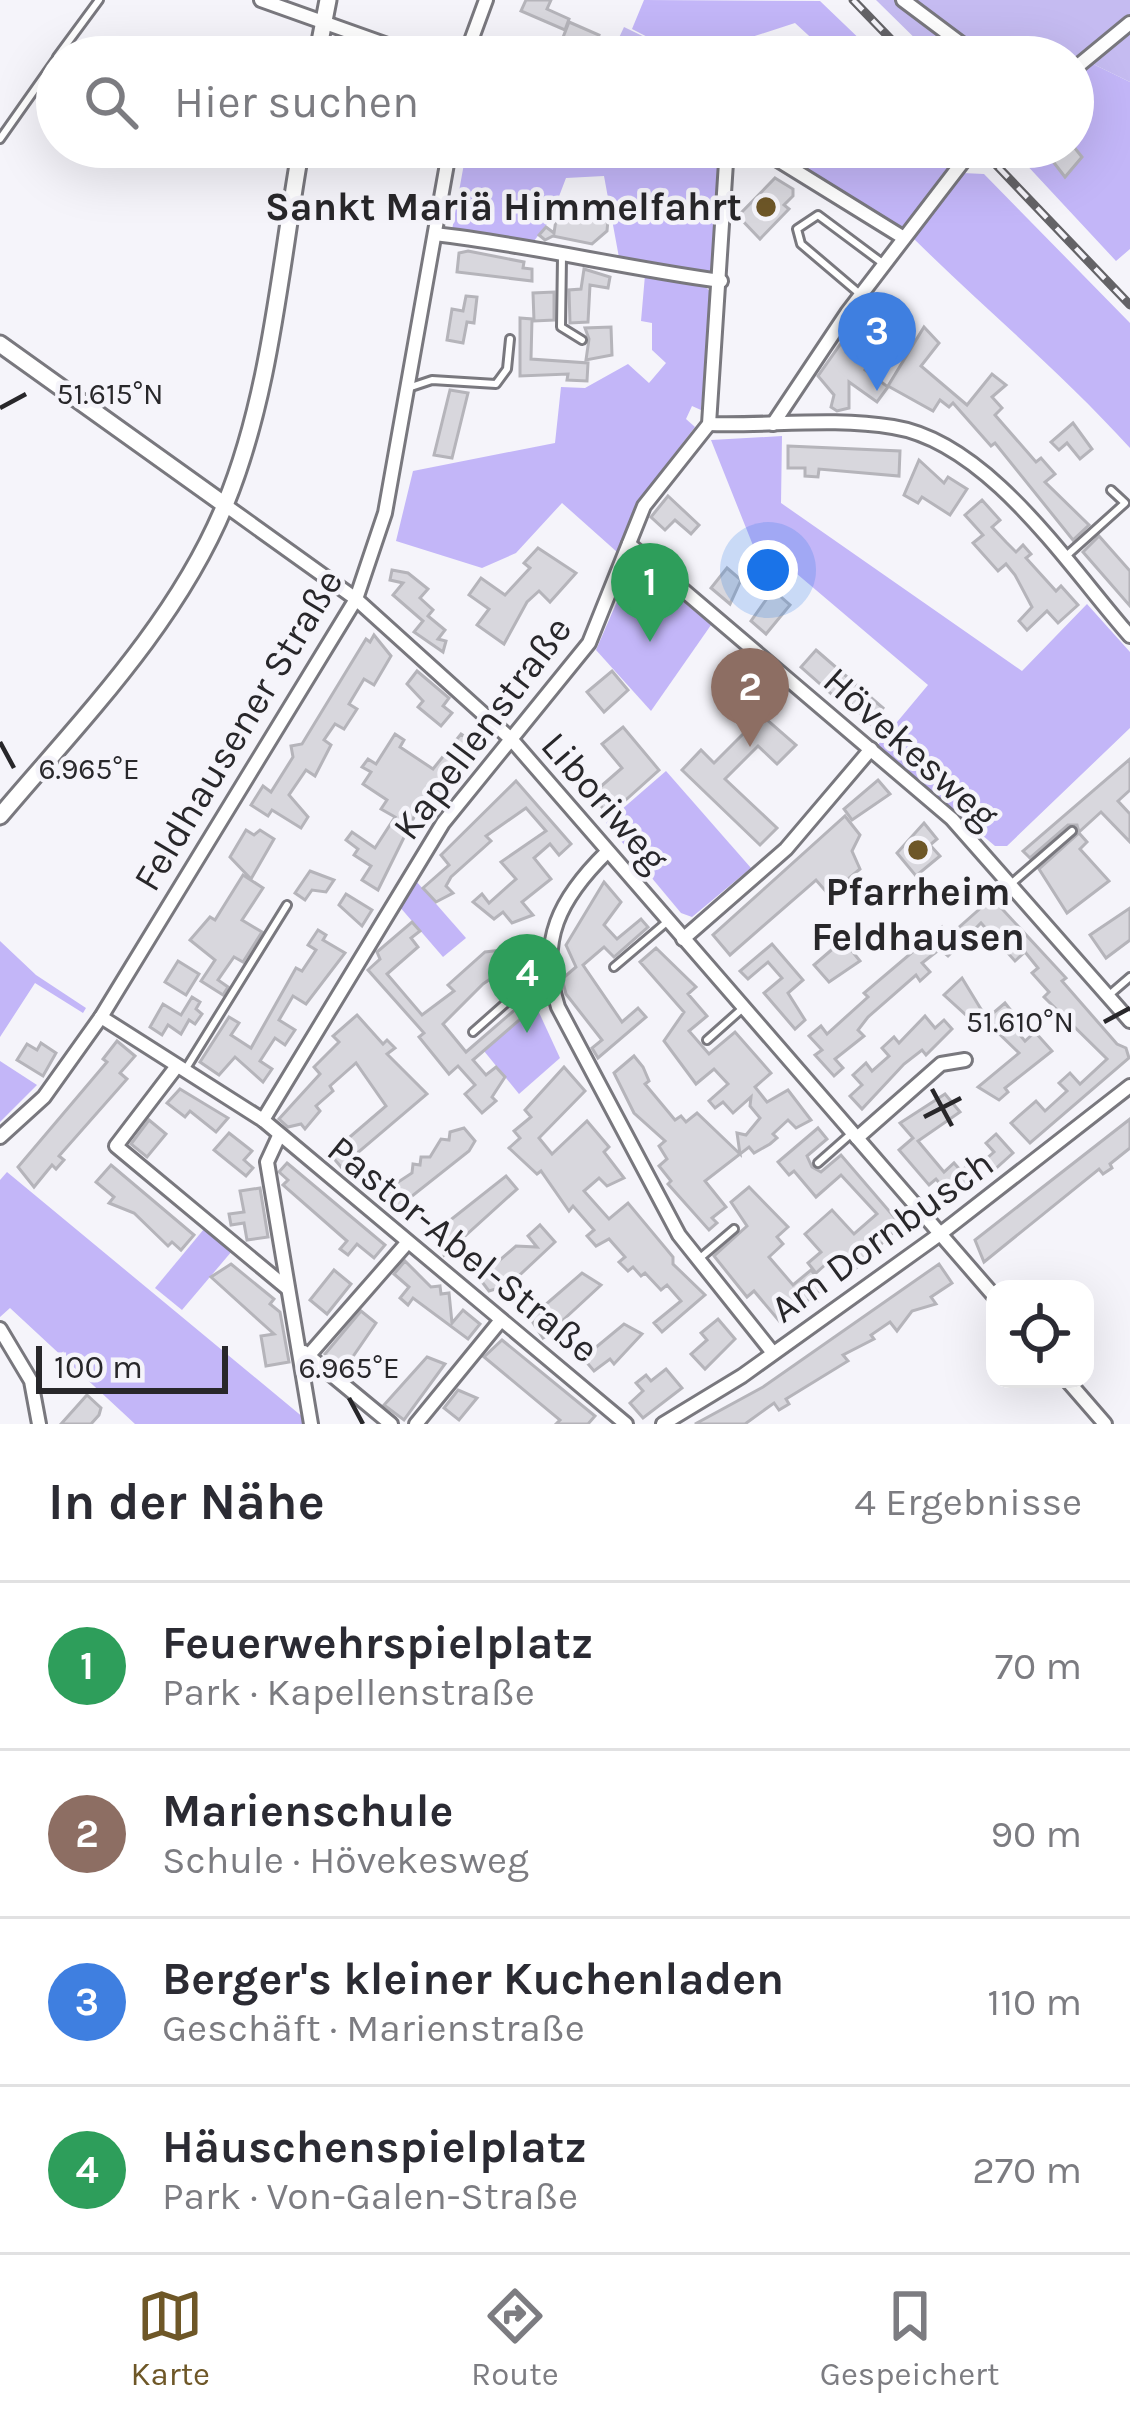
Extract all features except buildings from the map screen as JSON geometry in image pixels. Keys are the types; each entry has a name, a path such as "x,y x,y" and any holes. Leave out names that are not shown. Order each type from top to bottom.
{"street":[{"path":"261,0 360,36"},
{"path":"321,36 328,0"},
{"path":"473,36 485,0"},
{"path":"903,0 951,36"},
{"path":"1094,53 1130,23"},
{"path":"0,816 152,632 186,582 226,505 255,410 297,168"},
{"name":"Feldhausener Straße","path":"0,1137 44,1097 101,1017 356,599 385,513 446,168"},
{"path":"726,168 709,424 880,425 934,440 975,464 1130,636"},
{"path":"791,168 904,238"},
{"path":"773,424 861,295 958,168"},
{"path":"435,234 532,245 562,257 721,281"},
{"path":"0,344 226,505"},
{"name":"Kapellenstraße","path":"263,1120 406,879 589,643 644,506 709,424"},
{"name":"Liboriweg","path":"226,505 356,599 511,740 986,1287"},
{"name":"Hövekesweg","path":"629,544 952,819 1130,1022"},
{"path":"683,939 786,849 871,749"},
{"path":"607,852 564,898 548,951 549,980 623,1137 698,1260 773,1353"},
{"name":"Pastor-Abel-Straße","path":"101,1017 263,1120 544,1358 561,1364 626,1424"},
{"path":"855,1136 941,1064 965,1060"},
{"path":"181,1068 116,1146 288,1289"},
{"name":"Am Dornbusch","path":"663,1424 773,1353 940,1234 1130,1086"},
{"path":"279,1136 267,1162 288,1289 304,1352 311,1424"},
{"path":"304,1352 406,1243"},
{"path":"416,1424 501,1320"},
{"path":"0,1329 31,1381 39,1424"},
{"path":"304,1352 391,1424"},
{"path":"1074,1388 1105,1424"}],"lane":[{"path":"72,36 99,0"},
{"path":"0,139 36,87"},
{"path":"861,295 799,241 797,229 818,215 884,265"},
{"path":"562,257 561,327 582,340"},
{"path":"408,388 432,380 496,384 507,369 510,339"},
{"path":"1063,559 1125,503 1111,490"},
{"path":"1012,884 1072,831"},
{"path":"181,1068 287,905"},
{"path":"614,967 668,920"},
{"path":"1108,996 1130,977"},
{"path":"473,1032 517,994 549,980"},
{"path":"707,1040 743,1008"},
{"path":"818,1163 855,1136"},
{"path":"698,1260 734,1229"}],"shaded area":[{"path":"644,0 820,1 856,36 809,36 795,23 755,36 646,36 632,29"},
{"path":"876,0 1130,0 1130,82 1094,64 1094,36 913,36"},
{"path":"624,27 643,36 620,36"},
{"path":"1094,64 1130,82 1130,249 1116,261 1030,168 1094,168"},
{"path":"463,168 720,168 714,277 620,263 604,176 566,178 550,220 534,241 452,230"},
{"path":"806,168 953,168 904,232"},
{"path":"963,173 984,174 1130,323 1130,448 913,238"},
{"path":"645,275 701,283 713,294 701,410 692,406 686,419 695,427 642,496 617,552 562,503 516,553 482,568 396,541 413,471 555,443 561,387 585,388 628,364 649,383 666,363 652,350 652,323 641,321"},
{"path":"782,436 781,503 1022,671 1087,604 1130,652 1130,728 1007,846 995,846 877,746 928,685 777,557 764,573 711,440"},
{"path":"647,571 711,625 651,711 596,650 625,583"},
{"path":"666,771 751,868 692,917 681,913 606,823"},
{"path":"416,881 466,938 443,957 399,906"},
{"path":"0,941 36,975 86,1008 83,1013 35,983 0,1037"},
{"path":"536,1006 560,1058 519,1094 484,1051"},
{"path":"0,1061 37,1085 0,1122"},
{"path":"7,1172 304,1418 305,1424 135,1424 10,1308 0,1317 0,1180"},
{"path":"204,1229 232,1251 182,1310 155,1288"}],"railway":[{"path":"853,0 888,36"},
{"path":"999,168 1130,305"}],"place":[{"name":"Sankt Mariä Himmelfahrt","path":"766,207"},
{"name":"Berger's kleiner Kuchenladen","path":"877,391"},
{"name":"Feuerwehrspielplatz","path":"650,642"},
{"name":"Marienschule","path":"750,747"},
{"name":"Pfarrheim Feldhausen","path":"918,850"},
{"name":"Häuschenspielplatz","path":"527,1033"}]}
